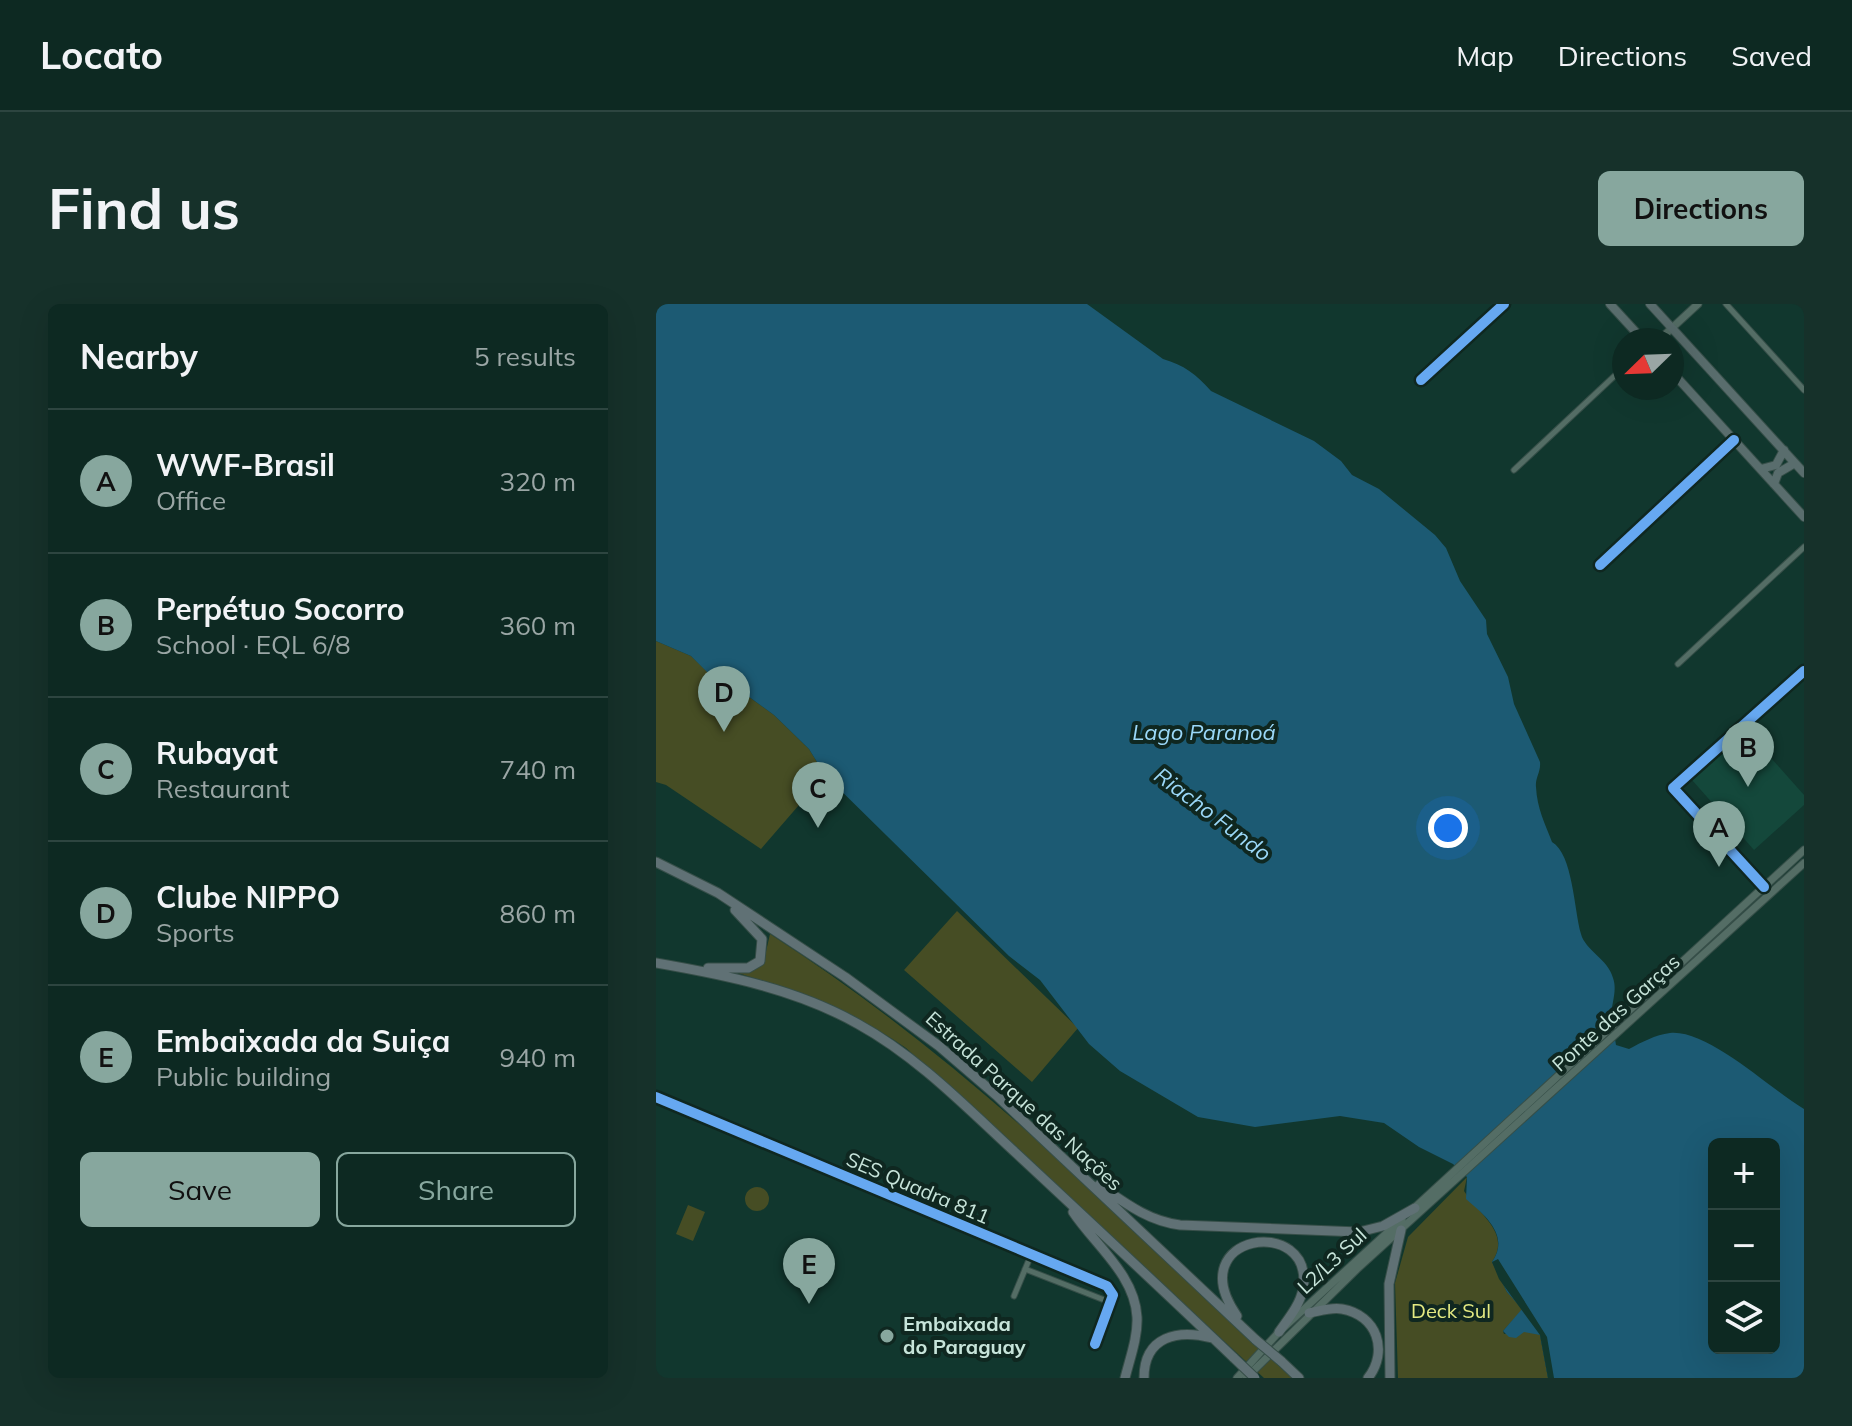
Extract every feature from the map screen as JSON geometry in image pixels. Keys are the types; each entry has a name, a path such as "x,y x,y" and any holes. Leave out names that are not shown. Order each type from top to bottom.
{"highway":[{"name":"Estrada Parque das Nações","path":"656,862 718,893 907,1021 996,1095 1299,1378"},
{"path":"684,968 748,968 760,961 762,939 718,893"},
{"path":"656,963 759,984 805,999 858,1023 923,1068 1255,1378"},
{"path":"1071,1164 1139,1213 1154,1220 1180,1225 1359,1232 1383,1226 1415,1208"},
{"path":"1065,1199 1120,1273 1133,1297 1136,1333 1125,1378"},
{"path":"1390,1378 1389,1284 1401,1230"},
{"path":"1254,1338 1230,1306 1223,1286 1227,1262 1233,1251 1251,1241 1280,1244 1301,1267 1303,1290 1279,1332"},
{"path":"1309,1313 1342,1309 1367,1320 1376,1336 1379,1352 1368,1378"},
{"path":"1144,1378 1148,1356 1167,1336 1184,1332 1213,1339"}],"main road":[{"path":"1610,304 1632,328"},
{"path":"1650,304 1672,328"},
{"path":"1675,328 1698,304"},
{"path":"1684,341 1804,473"},
{"path":"1684,385 1804,517"},
{"path":"1761,469 1776,465 1784,450"},
{"path":"1774,484 1778,473 1795,463"},
{"name":"Ponte das Garças","path":"1448,1187 1804,850"},
{"name":"Ponte das Garças","path":"1453,1172 1804,863"},
{"name":"L2/L3 Sul","path":"1237,1378 1279,1332 1453,1172"},
{"name":"L2/L3 Sul","path":"1246,1378 1309,1313 1448,1187"}],"street":[{"path":"1421,380 1504,304"},
{"path":"1726,304 1804,390"},
{"path":"1514,470 1612,378"},
{"path":"1600,565 1734,440"},
{"path":"1678,664 1804,547"},
{"path":"1764,887 1673,788 1804,671"},
{"name":"SES Quadra 811","path":"656,1097 1107,1286 1113,1295 1112,1303"},
{"path":"1014,1296 1031,1255"},
{"path":"1025,1269 1112,1303 1095,1344"}],"shaded area":[{"path":"1747,731 1804,795 1804,805 1754,850 1692,780"}],"green space":[{"path":"656,641 691,656 718,682 734,686 774,715 809,749 825,775 761,849 666,785 656,782"},
{"path":"957,911 1078,1028 1032,1082 904,970"},
{"path":"770,934 842,982 977,1088 1104,1201 1292,1378 1264,1378 906,1048 842,1012 798,993 729,970 764,960"},
{"name":"Deck Sul","path":"1467,1177 1464,1191 1496,1233 1497,1252 1492,1262 1507,1292 1523,1309 1503,1331 1504,1334 1531,1331 1540,1335 1548,1378 1398,1378 1395,1283 1408,1237"},
{"path":"757,1187 765,1191 769,1199 765,1207 757,1211 749,1207 745,1199 749,1191"},
{"path":"688,1205 705,1212 693,1241 676,1234"}],"water":[{"name":"Lago Paranoá","path":"656,304 1087,304 1163,359 1189,371 1211,391 1314,441 1341,461 1352,475 1379,489 1435,535 1446,548 1460,581 1486,620 1487,634 1508,677 1514,704 1540,762 1536,784 1538,802 1552,842 1559,848 1569,870 1583,940 1606,965 1613,978 1615,989 1611,1021 1616,1045 1629,1049 1659,1035 1685,1034 1720,1050 1804,1109 1804,1378 1548,1378 1540,1335 1524,1332 1516,1338 1509,1337 1503,1331 1522,1309 1507,1292 1492,1262 1497,1253 1497,1235 1488,1220 1466,1199 1467,1177 1453,1164 1419,1147 1384,1123 1340,1116 1255,1127 1198,1117 1120,1071 1089,1044 1040,980 1009,956 825,775 809,749 774,715 734,686 718,683 691,656 656,641"}],"pier":[{"path":"1498,1259 1547,1337 1554,1378 1548,1378 1540,1335 1499,1279 1492,1262"}],"cycle path":[{"path":"1421,380 1504,304"},
{"path":"1600,565 1734,440"},
{"path":"1764,887 1673,788 1804,671"},
{"path":"656,1097 1107,1286 1113,1295 1095,1344"}],"place":[{"name":"Clube NIPPO","path":"724,732"},
{"name":"Perpétuo Socorro","path":"1748,787"},
{"name":"Rubayat","path":"818,828"},
{"name":"WWF-Brasil","path":"1719,867"},
{"name":"Embaixada da Suiça","path":"809,1304"},
{"name":"Embaixada do Paraguay","path":"887,1336"}],"water label":[{"name":"Riacho Fundo","path":"1213,814"}]}
